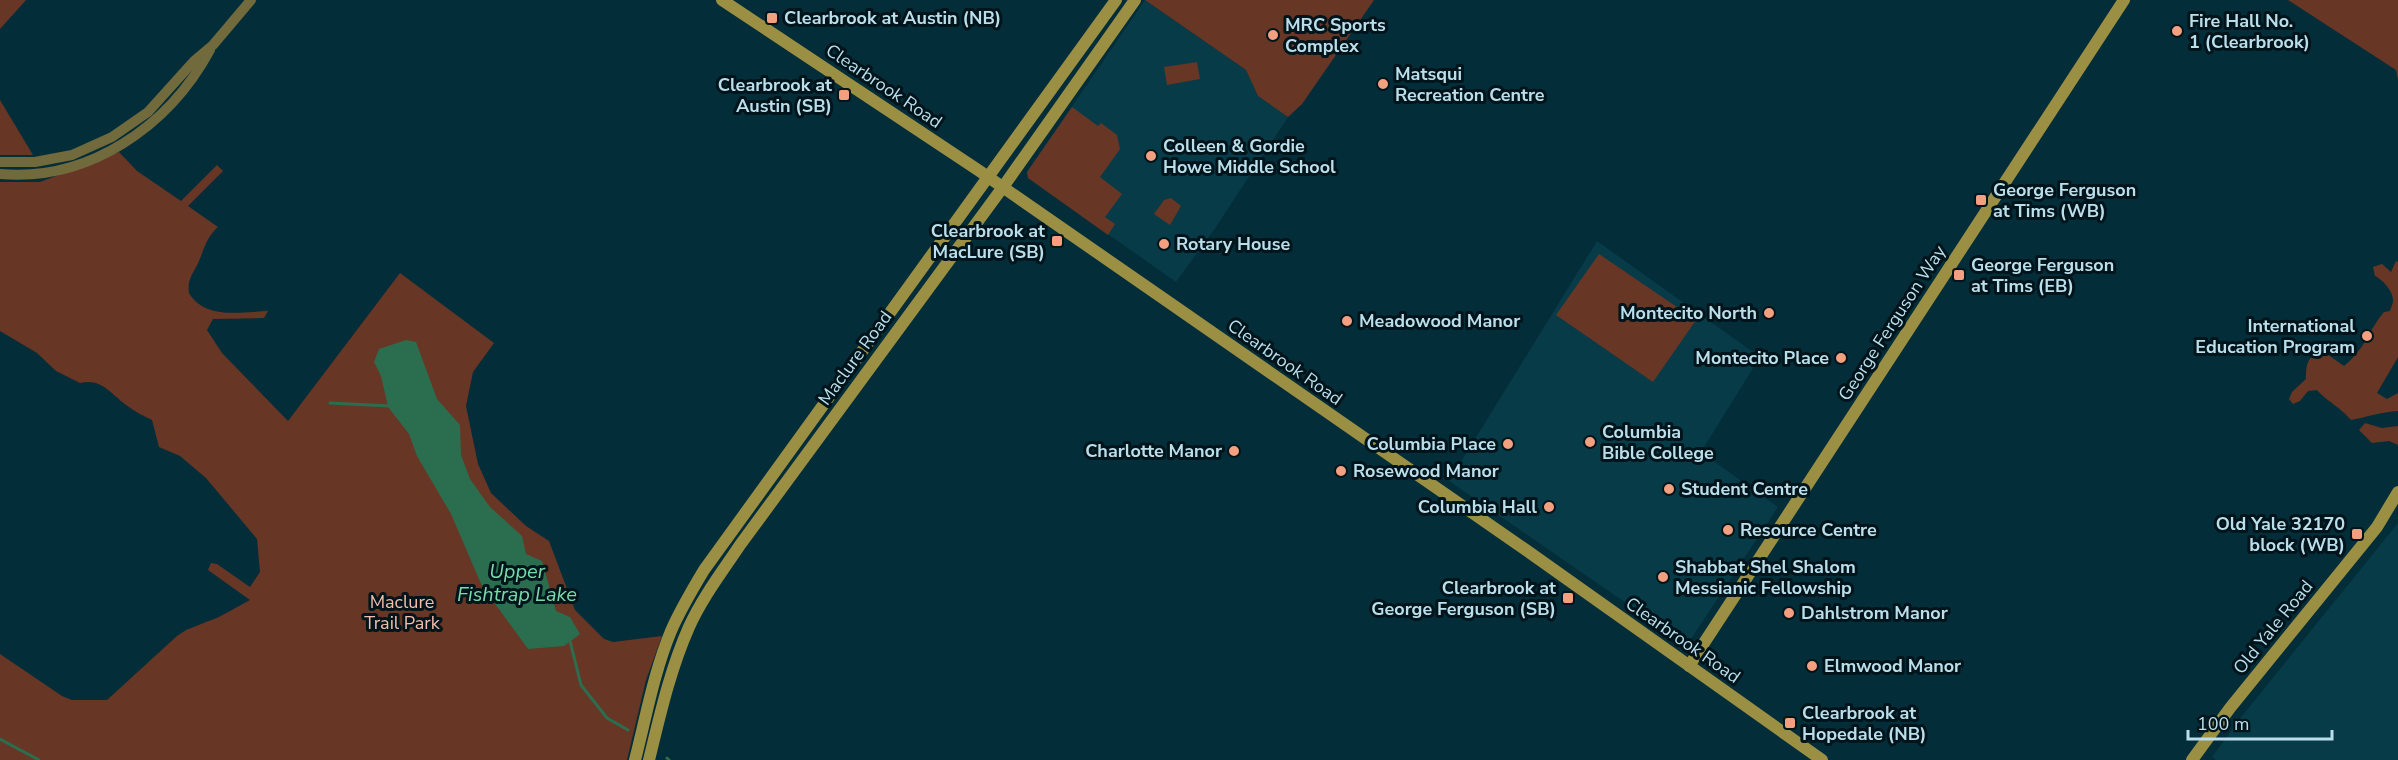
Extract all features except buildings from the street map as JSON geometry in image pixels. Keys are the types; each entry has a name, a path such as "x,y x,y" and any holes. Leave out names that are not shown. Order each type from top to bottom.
{"main road":[{"name":"Clearbrook Road","path":"722,0 989,178 1822,760"},
{"name":"Maclure Road","path":"635,760 665,646 684,604 704,570 1116,0"},
{"name":"Maclure Road","path":"649,760 670,675 704,598 740,545 1003,188 1135,0"},
{"name":"George Ferguson Way","path":"1689,666 2124,0"},
{"name":"Old Yale Road","path":"2384,519 2398,492"},
{"name":"Old Yale Road","path":"2192,760 2230,708 2384,519 2398,507"}],"street":[{"path":"0,162 35,162 72,155 112,137 148,112 213,45 251,0"},
{"path":"0,174 39,174 98,158 118,147 152,124 166,111 201,68 213,45"}],"shaded area":[{"name":"Colleen & Gordie Howe Middle School","path":"1145,0 1246,70 1258,96 1288,117 1214,230 1176,282 1028,178 1027,172"},
{"name":"Columbia Bible College","path":"1597,241 1760,357 1701,452 1778,507 1687,645 1449,481"},
{"path":"2398,523 2398,760 2216,760 2212,757 2242,716"}],"green space":[{"path":"0,0 26,0 0,29"},
{"name":"MRC Sports Complex","path":"1145,0 1374,0 1302,104 1288,117 1258,96 1246,70"},
{"path":"2288,0 2398,0 2398,79 2396,70"},
{"path":"1197,62 1200,79 1167,85 1164,67"},
{"path":"0,100 33,155 0,155"},
{"path":"1072,107 1098,126 1101,123 1117,135 1120,149 1100,177 1122,194 1105,217 1115,224 1108,235 1028,178 1027,172"},
{"name":"Maclure Trail Park","path":"119,152 137,171 181,201 217,165 223,171 188,206 218,227 208,239 191,276 189,293 196,302 214,311 235,313 268,311 264,318 213,319 207,330 222,353 288,421 400,273 494,343 473,372 466,406 478,464 491,493 526,526 549,541 575,610 604,639 613,642 662,636 646,680 627,760 0,760 0,654 62,696 72,700 107,700 177,636 250,600 208,570 211,563 217,564 250,587 260,572 257,539 206,478 180,456 159,447 152,420 129,407 100,385 80,383 56,371 37,353 0,331 0,182 40,182"},
{"path":"1171,198 1181,206 1170,225 1154,214 1164,200"},
{"path":"1599,254 1696,320 1653,382 1556,315"},
{"path":"2396,261 2398,262 2398,357 2377,393 2387,399 2398,393 2398,411 2351,420 2317,390 2308,391 2300,401 2293,404 2289,399 2292,392 2306,379 2307,366 2313,356 2321,350 2344,366 2357,353 2384,312 2390,311 2393,302 2392,294 2375,276 2373,267 2382,264 2391,272"},
{"path":"2365,423 2382,428 2398,426 2398,445 2389,441 2372,443 2359,430"}],"water":[{"name":"Upper Fishtrap Lake","path":"406,340 416,342 437,399 460,425 461,455 470,479 490,507 522,536 526,554 542,561 556,611 570,617 580,634 564,646 528,649 482,586 451,514 417,456 409,434 388,407 381,376 374,362 379,349"}],"waterway":[{"path":"330,403 390,406"},
{"path":"567,638 570,641 581,685 607,718 628,730"},
{"path":"0,739 39,760"}],"place":[{"name":"Clearbrook at Austin (NB)","path":"772,18"},
{"name":"Fire Hall No. 1 (Clearbrook)","path":"2177,31"},
{"name":"MRC Sports Complex","path":"1273,35"},
{"name":"Matsqui Recreation Centre","path":"1383,84"},
{"name":"Clearbrook at Austin (SB)","path":"844,95"},
{"name":"Colleen & Gordie Howe Middle School","path":"1151,156"},
{"name":"George Ferguson at Tims (WB)","path":"1981,200"},
{"name":"Clearbrook at MacLure (SB)","path":"1057,241"},
{"name":"Rotary House","path":"1164,244"},
{"name":"George Ferguson at Tims (EB)","path":"1959,275"},
{"name":"Montecito North","path":"1769,313"},
{"name":"Meadowood Manor","path":"1347,321"},
{"name":"International Education Program","path":"2367,336"},
{"name":"Montecito Place","path":"1841,358"},
{"name":"Columbia Bible College","path":"1590,442"},
{"name":"Columbia Place","path":"1508,444"},
{"name":"Charlotte Manor","path":"1234,451"},
{"name":"Rosewood Manor","path":"1341,471"},
{"name":"Student Centre","path":"1669,489"},
{"name":"Columbia Hall","path":"1549,507"},
{"name":"Resource Centre","path":"1728,530"},
{"name":"Old Yale 32170 block (WB)","path":"2357,534"},
{"name":"Shabbat Shel Shalom Messianic Fellowship","path":"1663,577"},
{"name":"Clearbrook at George Ferguson (SB)","path":"1568,598"},
{"name":"Dahlstrom Manor","path":"1789,613"},
{"name":"Elmwood Manor","path":"1812,666"},
{"name":"Clearbrook at Hopedale (NB)","path":"1790,723"}]}
